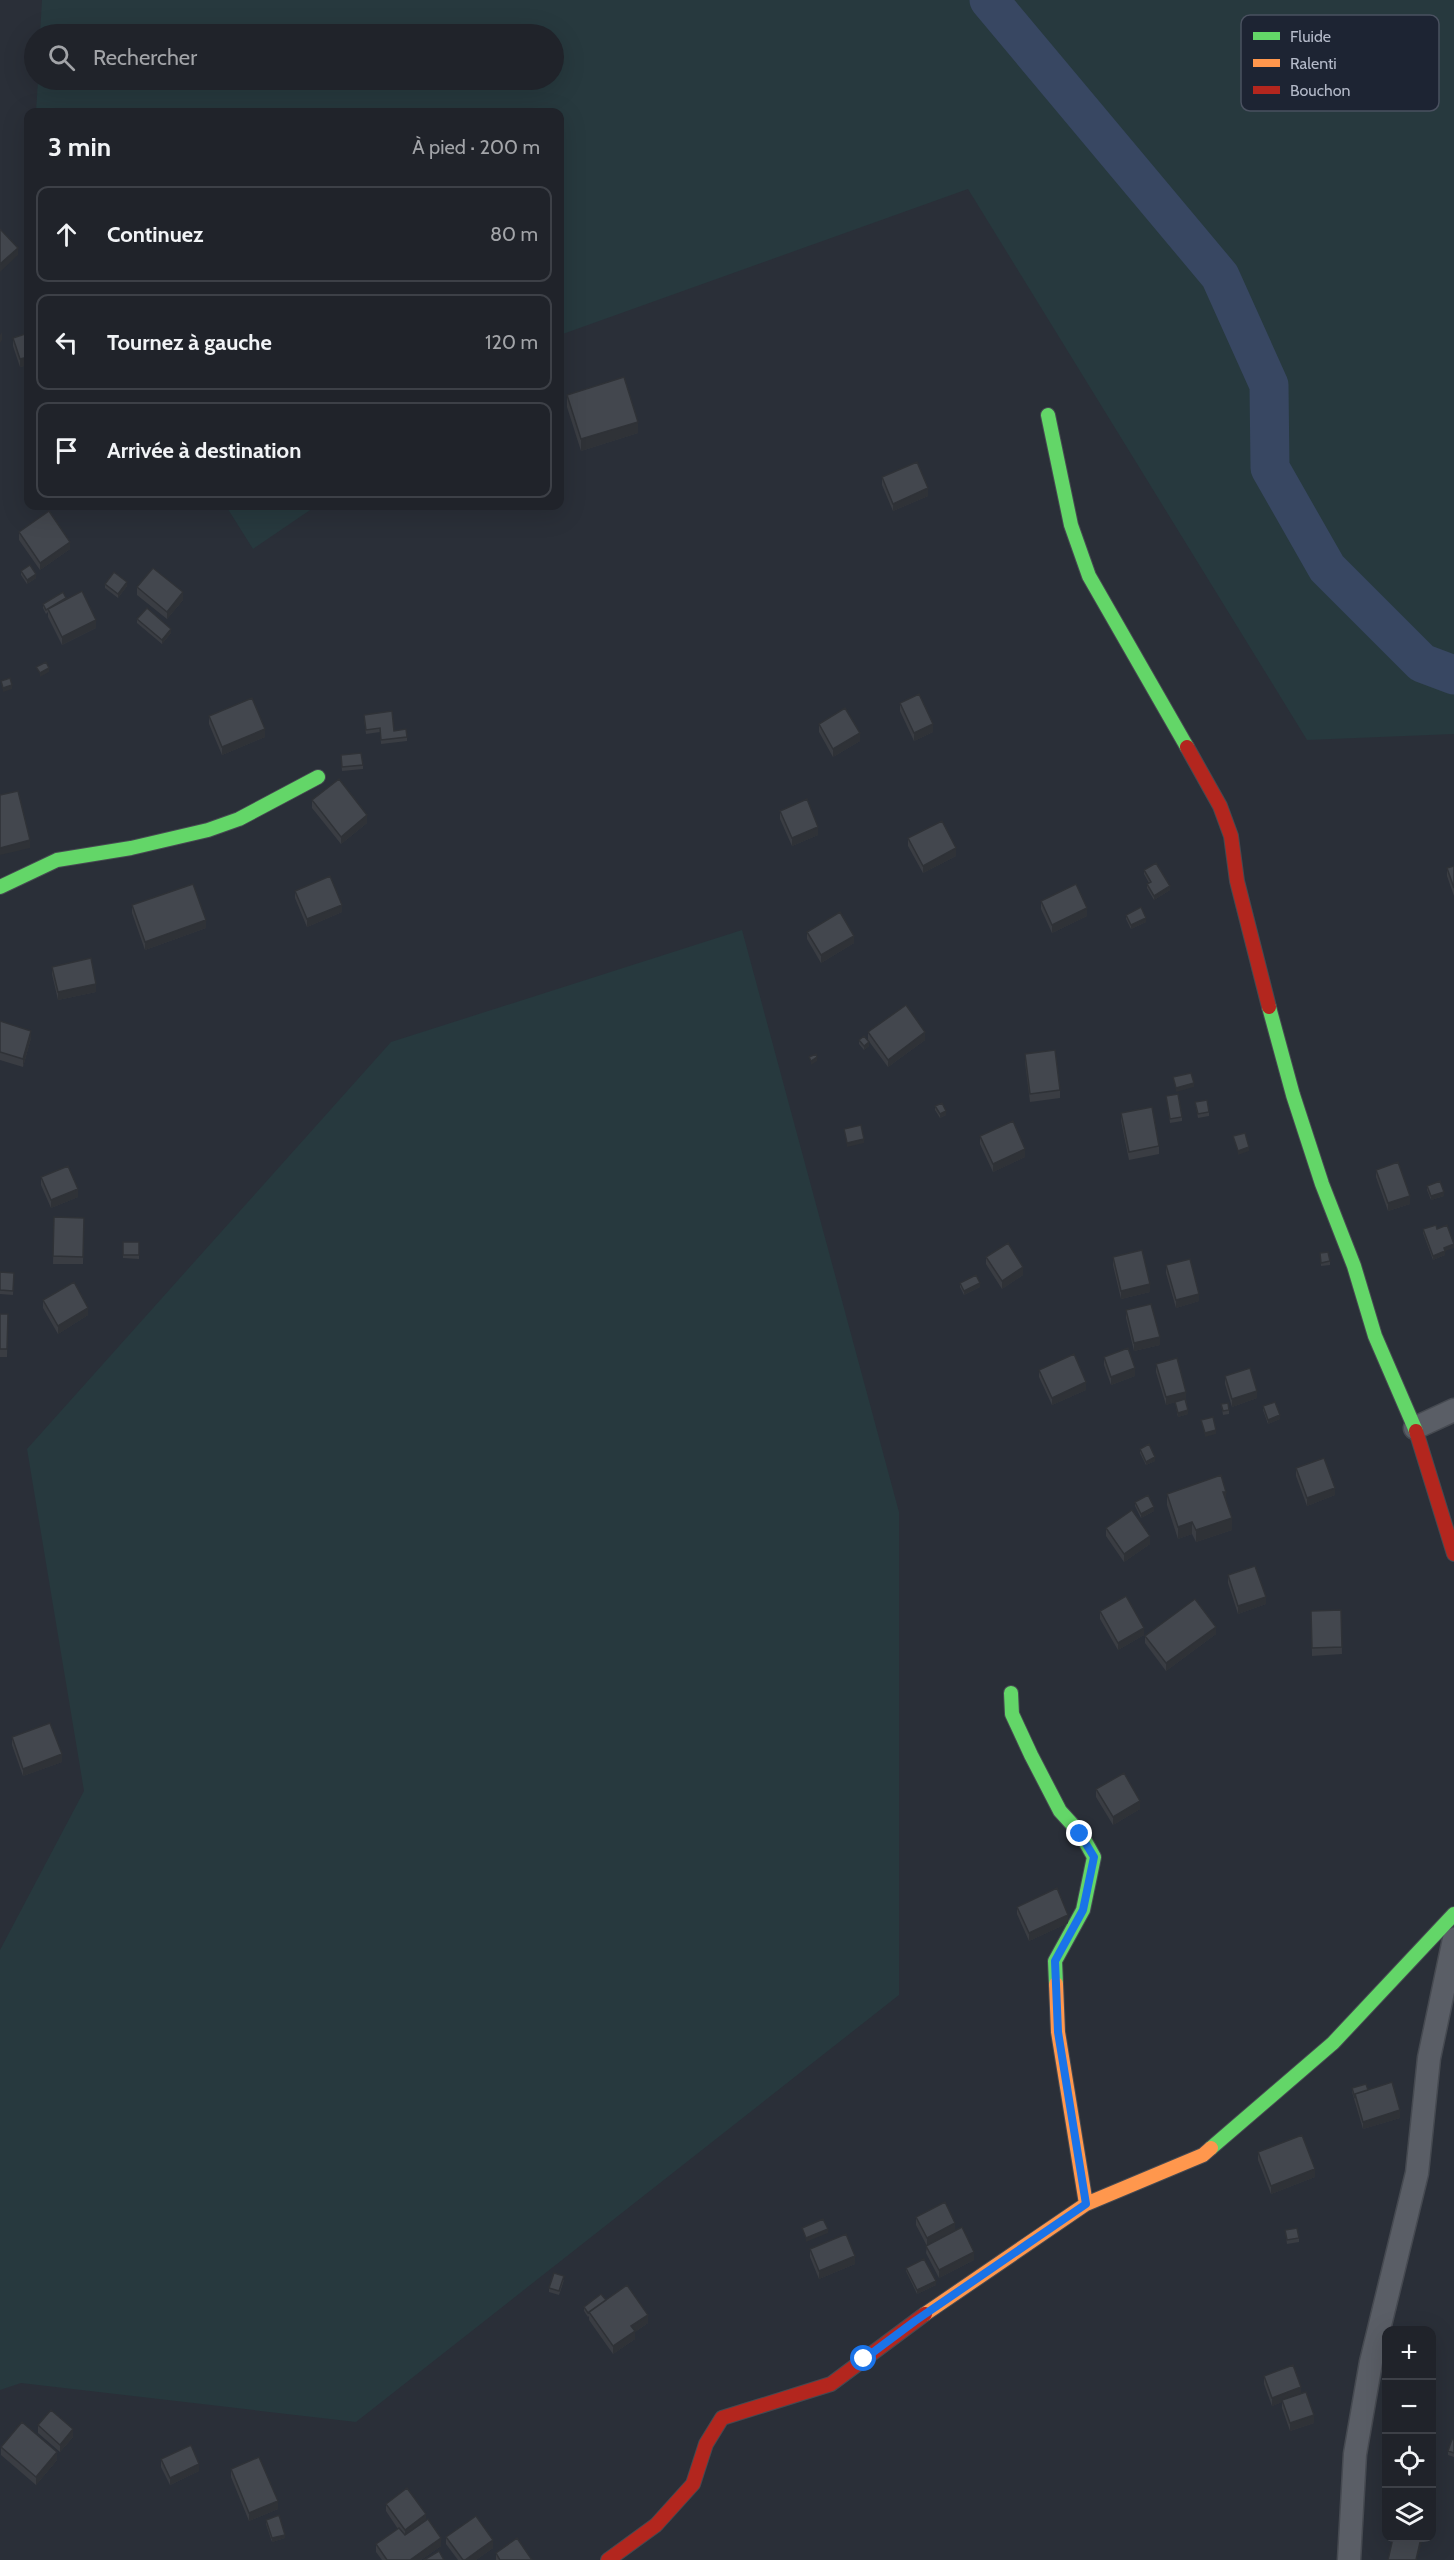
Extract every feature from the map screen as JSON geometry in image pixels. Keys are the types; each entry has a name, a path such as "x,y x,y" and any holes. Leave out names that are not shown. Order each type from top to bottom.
{"street":[{"path":"1048,415 1071,525 1089,576 1203,774 1224,816 1231,836 1237,881 1257,964 1293,1095 1322,1184 1354,1266 1375,1336 1415,1428 1454,1554"},
{"path":"0,886 57,860 140,846 208,830 239,819 318,777"},
{"path":"1415,1428 1454,1410"},
{"path":"1011,1693 1012,1714 1031,1755 1060,1811 1080,1834 1094,1857 1083,1910 1055,1961 1058,2032 1086,2204"},
{"path":"608,2560 656,2525 693,2484 706,2444 722,2418 831,2385 915,2321 1086,2204 1203,2155 1333,2043 1454,1914"},
{"path":"1349,2560 1355,2454 1371,2362 1417,2173 1429,2058 1454,1939"}],"shaded area":[{"path":"42,0 1454,0 1454,734 1307,740 968,189 564,334 564,108 36,108 37,90 564,90 564,24 41,24"},
{"path":"229,510 310,510 253,549"},
{"path":"742,930 899,1512 899,1995 356,2422 21,2383 0,2390 0,1950 84,1791 27,1449 391,1042"}],"building":[{"path":"0,229 18,248 0,264"},
{"path":"24,334 24,358 20,359 13,338"},
{"path":"624,377 638,422 581,439 567,395"},
{"path":"917,462 928,488 893,504 882,477"},
{"path":"49,511 70,542 40,563 19,532"},
{"path":"30,565 36,574 27,580 21,571"},
{"path":"153,568 183,592 167,612 137,587"},
{"path":"114,572 127,582 118,594 105,584"},
{"path":"82,591 96,620 62,637 48,609"},
{"path":"63,592 66,598 46,610 43,604"},
{"path":"147,608 171,629 162,640 137,619"},
{"path":"46,662 49,668 40,673 36,667"},
{"path":"10,678 12,685 3,688 1,681"},
{"path":"919,694 933,724 914,733 900,703"},
{"path":"252,698 265,729 222,747 209,716"},
{"path":"845,708 860,733 833,749 819,724"},
{"path":"392,711 394,731 406,729 407,737 381,740 380,728 366,730 364,715"},
{"path":"361,753 363,765 342,767 341,755"},
{"path":"339,779 367,815 341,837 312,800"},
{"path":"18,791 30,840 0,848 0,795"},
{"path":"807,799 818,827 792,838 780,811"},
{"path":"942,821 956,848 923,866 908,838"},
{"path":"1156,863 1170,886 1154,896 1147,884 1151,882 1144,870"},
{"path":"1454,866 1454,888 1447,868"},
{"path":"330,876 342,905 307,919 295,891"},
{"path":"193,884 206,920 145,942 132,905"},
{"path":"1076,884 1087,908 1052,925 1041,901"},
{"path":"1141,907 1146,918 1131,925 1126,915"},
{"path":"840,912 854,936 821,955 807,932"},
{"path":"91,958 96,984 58,992 52,967"},
{"path":"906,1005 925,1032 888,1060 868,1032"},
{"path":"0,1021 31,1031 23,1059 0,1052"},
{"path":"864,1036 869,1042 864,1046 859,1040"},
{"path":"1055,1050 1060,1090 1030,1094 1025,1054"},
{"path":"816,1054 817,1057 811,1061 809,1057"},
{"path":"1191,1073 1194,1083 1176,1088 1173,1077"},
{"path":"1178,1094 1182,1117 1170,1119 1166,1096"},
{"path":"1207,1100 1209,1112 1198,1114 1195,1102"},
{"path":"942,1103 946,1111 940,1114 935,1106"},
{"path":"1152,1107 1159,1146 1129,1152 1121,1113"},
{"path":"1013,1121 1025,1149 993,1164 980,1136"},
{"path":"861,1125 864,1139 847,1143 844,1129"},
{"path":"1245,1133 1249,1147 1238,1151 1233,1136"},
{"path":"1398,1162 1410,1196 1388,1203 1376,1170"},
{"path":"68,1166 78,1189 51,1200 41,1177"},
{"path":"1440,1181 1444,1192 1431,1196 1427,1186"},
{"path":"54,1217 84,1218 83,1257 53,1256"},
{"path":"1436,1225 1437,1229 1447,1225 1454,1244 1433,1256 1423,1229"},
{"path":"123,1242 139,1242 139,1255 123,1255"},
{"path":"1008,1243 1023,1267 1002,1281 986,1257"},
{"path":"1142,1250 1150,1284 1121,1291 1113,1257"},
{"path":"1328,1252 1330,1261 1321,1263 1320,1253"},
{"path":"1190,1259 1199,1294 1176,1300 1166,1265"},
{"path":"0,1272 14,1273 13,1291 0,1290"},
{"path":"976,1275 980,1283 964,1291 960,1283"},
{"path":"74,1282 88,1308 58,1326 43,1300"},
{"path":"1151,1304 1160,1337 1134,1343 1126,1310"},
{"path":"0,1314 8,1314 7,1349 0,1349"},
{"path":"1128,1348 1135,1368 1111,1377 1104,1357"},
{"path":"1074,1354 1086,1382 1052,1398 1039,1370"},
{"path":"1177,1358 1186,1392 1166,1397 1156,1364"},
{"path":"1250,1368 1257,1391 1232,1399 1225,1376"},
{"path":"1185,1399 1188,1410 1178,1413 1175,1402"},
{"path":"1275,1402 1280,1415 1268,1420 1263,1406"},
{"path":"1228,1403 1229,1410 1223,1411 1221,1404"},
{"path":"1213,1417 1216,1430 1205,1433 1201,1420"},
{"path":"1149,1444 1155,1457 1146,1462 1140,1449"},
{"path":"1324,1458 1335,1488 1307,1498 1296,1468"},
{"path":"1221,1475 1226,1492 1223,1492 1232,1518 1196,1530 1192,1522 1178,1527 1167,1494"},
{"path":"1148,1495 1154,1507 1141,1514 1135,1502"},
{"path":"1132,1510 1150,1536 1124,1554 1106,1528"},
{"path":"1255,1566 1266,1597 1238,1606 1228,1575"},
{"path":"1126,1596 1144,1628 1118,1643 1100,1611"},
{"path":"1195,1599 1216,1627 1166,1663 1145,1636"},
{"path":"1341,1610 1342,1647 1312,1648 1311,1611"},
{"path":"50,1723 62,1754 23,1769 12,1737"},
{"path":"1124,1773 1140,1801 1113,1817 1096,1789"},
{"path":"1057,1888 1068,1915 1029,1933 1017,1907"},
{"path":"1392,2082 1400,2110 1363,2122 1355,2094"},
{"path":"1366,2084 1368,2090 1355,2094 1355,2098 1352,2088"},
{"path":"1302,2135 1315,2169 1271,2186 1258,2152"},
{"path":"945,2202 955,2223 927,2238 916,2217"},
{"path":"823,2219 828,2229 806,2238 802,2228"},
{"path":"962,2227 974,2252 939,2270 926,2246"},
{"path":"1297,2228 1299,2238 1287,2240 1285,2230"},
{"path":"846,2234 855,2256 819,2271 810,2249"},
{"path":"924,2259 936,2281 917,2290 906,2268"},
{"path":"554,2273 564,2276 559,2291 549,2288"},
{"path":"627,2285 648,2315 631,2326 635,2331 613,2346 589,2312"},
{"path":"601,2294 606,2300 588,2313 584,2307"},
{"path":"1293,2365 1301,2387 1272,2398 1264,2376"},
{"path":"1306,2392 1314,2415 1290,2423 1282,2400"},
{"path":"51,2410 73,2429 60,2445 38,2425"},
{"path":"22,2422 57,2452 36,2477 1,2447"},
{"path":"1452,2439 1454,2440 1454,2453 1448,2451"},
{"path":"191,2445 199,2464 170,2478 161,2459"},
{"path":"259,2457 278,2501 249,2513 231,2469"},
{"path":"407,2488 426,2514 405,2530 386,2504"},
{"path":"279,2515 285,2535 272,2538 266,2520"},
{"path":"476,2516 493,2540 463,2560 446,2537"},
{"path":"428,2519 441,2538 410,2560 387,2560 376,2544 399,2528 405,2535"},
{"path":"517,2538 532,2560 500,2560 496,2553"},
{"path":"1392,2542 1420,2542 1416,2560 1388,2560"},
{"path":"439,2551 444,2560 424,2560"}],"waterway":[{"path":"989,0 1220,276 1269,385 1270,468 1327,568 1422,663 1454,675"}],"traffic: fast":[{"path":"1048,415 1071,525 1089,576 1187,747"},
{"path":"0,887 57,860 131,848 208,830 239,819 318,777"},
{"path":"1269,1007 1293,1095 1322,1184 1354,1266 1375,1336 1416,1431"},
{"path":"1011,1693 1012,1714 1031,1755 1060,1811 1081,1834 1094,1857 1083,1910 1055,1961 1056,1984"},
{"path":"1211,2148 1333,2043 1454,1914"}],"traffic: slow":[{"path":"1056,1984 1058,2032 1086,2204"},
{"path":"925,2314 1086,2204 1203,2155 1211,2148"}],"traffic: jam":[{"path":"1187,747 1220,806 1231,836 1237,881 1269,1007"},
{"path":"1416,1431 1454,1554"},
{"path":"608,2560 656,2525 693,2484 706,2444 722,2418 831,2384 925,2314"}],"route":[{"path":"864,2359 915,2321 1086,2204 1058,2032 1055,1961 1083,1910 1094,1857 1080,1834"}]}
